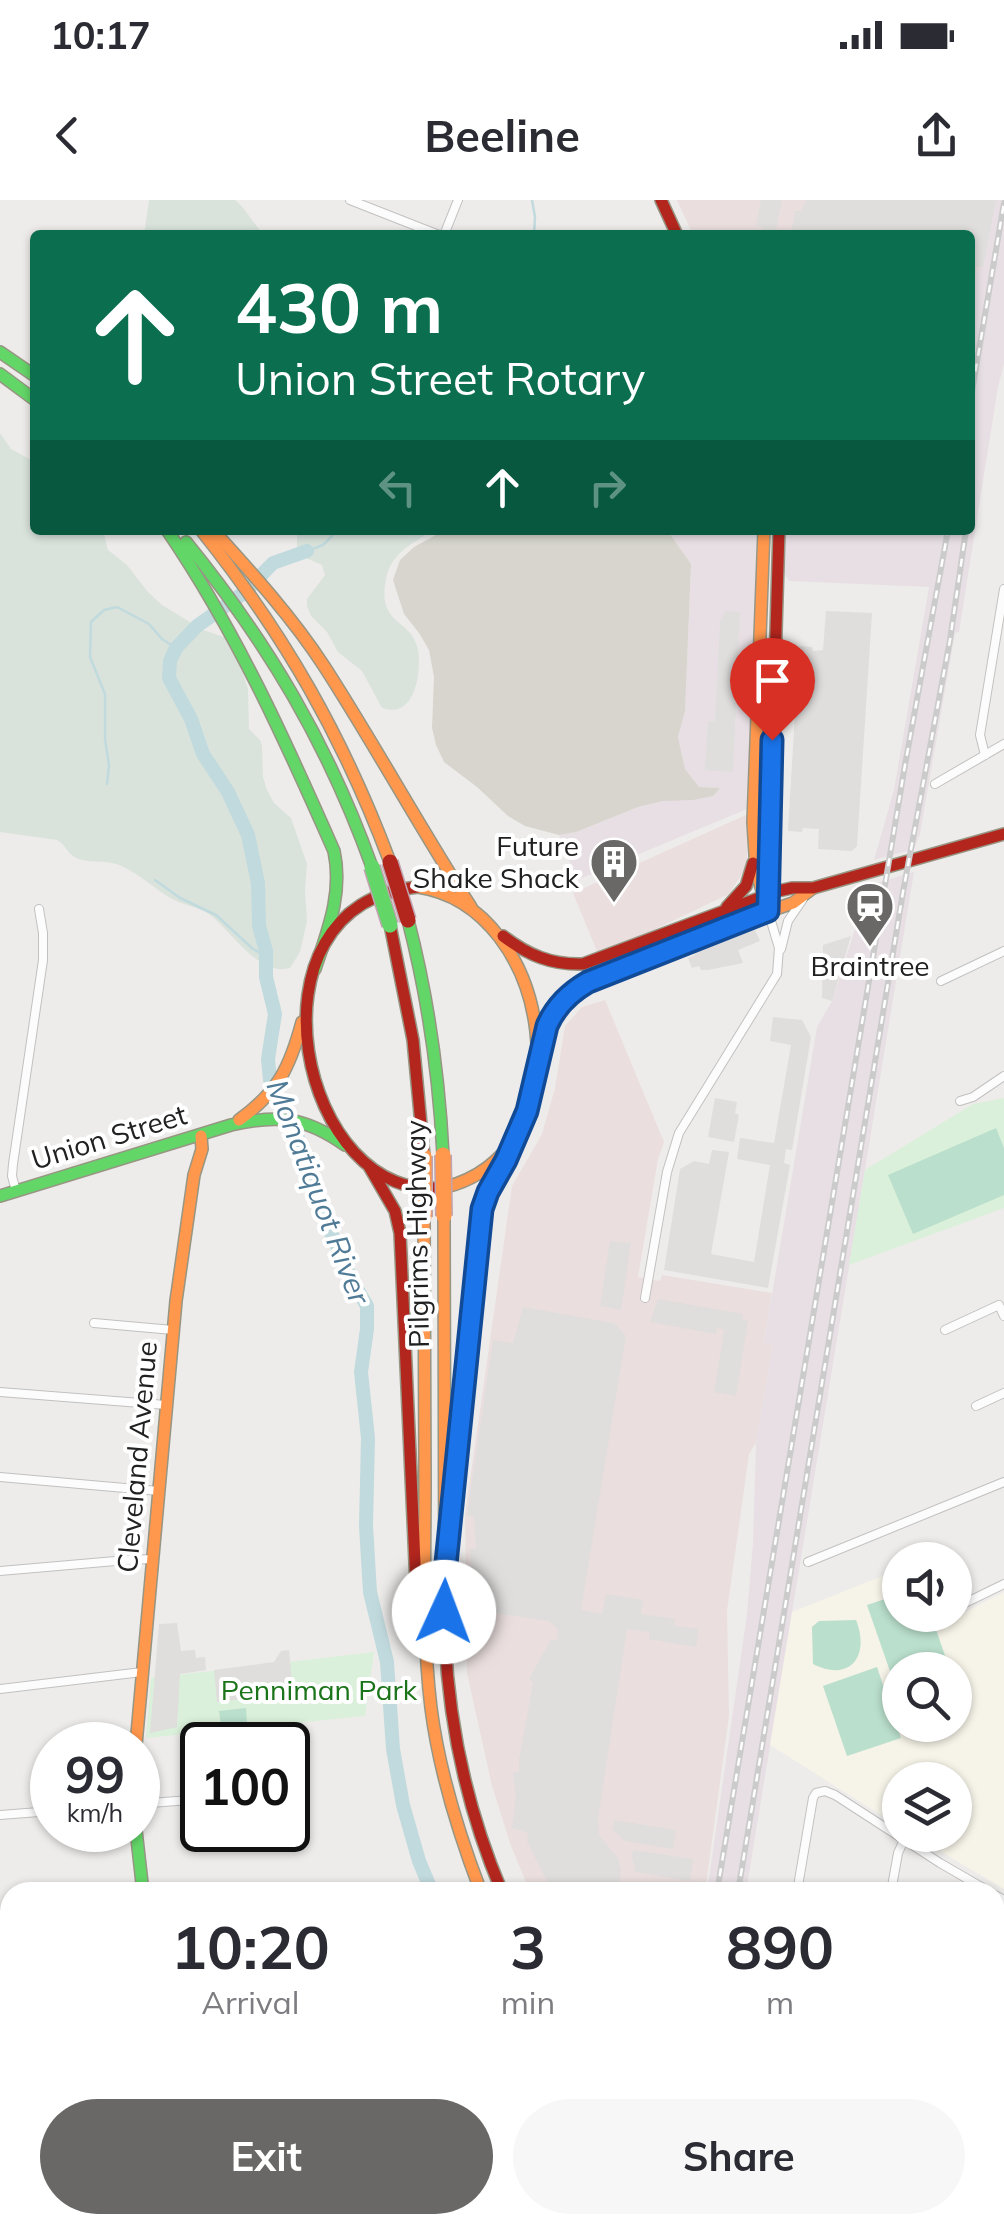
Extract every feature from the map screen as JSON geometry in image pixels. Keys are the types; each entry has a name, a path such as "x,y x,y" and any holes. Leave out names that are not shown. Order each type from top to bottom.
{"main road":[{"path":"661,200 676,230"},
{"path":"0,352 30,373"},
{"path":"0,374 30,396"},
{"path":"171,535 216,590"},
{"path":"179,535 216,590 338,862 338,893 307,998 306,1038 314,1079 331,1118 395,1211 400,1233 412,1547 428,1678"},
{"path":"206,535 241,570"},
{"path":"216,535 266,601 331,676 423,834 471,907"},
{"path":"720,912 746,886 755,850 764,535"},
{"path":"766,901 778,535"},
{"name":"Pilgrims Highway","path":"216,590 245,618 291,690 349,806 390,926 413,1036 424,1156 428,1678 444,1778 476,1882"},
{"name":"Pilgrims Highway","path":"266,601 334,729 370,807 422,975 441,1104 444,1155 446,1669 458,1754 476,1823 498,1882"},
{"path":"757,744 760,735 766,734 769,819"},
{"path":"314,969 328,941 352,911 374,896 400,888 446,892 534,957 552,964 577,965 720,912 766,901 793,903 810,891 1004,834"},
{"path":"755,850 766,901"},
{"path":"444,1583 482,1209 533,1092 549,1020 576,989 766,901"},
{"path":"487,921 511,954 530,995 537,1028 537,1068"},
{"name":"Union Street","path":"8,1194 194,1138 266,1110 286,1075 307,998"},
{"path":"266,1110 302,1120 332,1135 390,1180 427,1189 469,1180 494,1162 523,1120"},
{"name":"Cleveland Avenue","path":"138,1722 173,1330 194,1175 194,1138"},
{"path":"138,1852 142,1882"}],"street":[{"path":"350,200 429,230"},
{"path":"444,230 458,200"},
{"path":"985,755 980,736 1004,588"},
{"path":"934,784 1004,744"},
{"path":"645,1298 676,1142 690,1112 770,989 788,921 810,891"},
{"path":"766,901 780,954"},
{"path":"8,1194 43,960 44,932 39,909"},
{"path":"941,981 1004,950"},
{"path":"960,1101 1004,1076"},
{"path":"946,1330 999,1306 1004,1316"},
{"path":"94,1323 173,1330"},
{"path":"0,1392 166,1405"},
{"path":"976,1406 1004,1393"},
{"path":"0,1477 159,1491"},
{"path":"808,1562 1004,1482"},
{"path":"0,1572 152,1560"},
{"path":"972,1600 1004,1584"},
{"path":"0,1689 142,1672"},
{"path":"799,1882 816,1793 835,1794 882,1825"},
{"path":"0,1815 30,1813"},
{"path":"893,1882 898,1852"},
{"path":"924,1852 972,1882"}],"shaded area":[{"path":"149,200 235,200 260,230 145,230"},
{"path":"677,200 996,200 982,269 977,269 975,282 975,230 691,230"},
{"path":"761,200 782,200 776,230 763,230 756,225"},
{"path":"806,200 996,200 983,267 975,267 975,230 792,230 795,211 801,211"},
{"path":"996,200 1004,200 1004,364 975,531 975,282 977,269 982,269"},
{"path":"0,433 11,449 30,459 30,535 104,535 108,550 127,565 162,605 230,642 248,689 249,729 262,746 267,790 274,803 291,818 307,864 307,921 300,952 290,968 267,966 209,914 172,899 126,868 78,859 57,840 0,832"},
{"path":"297,535 426,535 393,562 384,594 390,613 408,630 417,646 417,682 405,705 394,710 382,708 362,671 338,652 327,632 311,616 307,599 325,575 322,565 297,551"},
{"path":"436,535 671,535 691,564 685,711 678,737 685,769 699,787 720,788 713,796 638,807 559,835 525,826 508,816 444,762 436,745 432,728 434,677 429,650 404,614 393,580 400,560"},
{"path":"671,535 757,535 747,809 577,880 559,835 638,807 713,796 719,788 699,787 685,769 678,737 685,711 691,564"},
{"path":"785,535 974,535 959,632 955,633 920,834 914,849 874,860 894,790 929,587 789,581 784,573"},
{"path":"725,611 740,612 733,772 705,770 708,721 715,721 720,623"},
{"path":"826,611 872,613 857,846 852,851 818,849 819,829 788,831 799,646 823,650"},
{"path":"748,814 747,859 729,894 599,956 573,893"},
{"path":"914,872 748,1882 708,1882 747,1614 756,1443 773,1344 764,1342 817,1027 832,1001 869,885"},
{"path":"754,928 760,941 738,950 743,963 708,970 692,968 688,958 694,952"},
{"path":"851,936 832,1001 822,998 823,945"},
{"path":"605,1000 664,1142 638,1277 660,1281 662,1275 772,1293 764,1341 773,1344 756,1443 749,1454 727,1611 729,1716 706,1882 526,1882 492,1786 467,1673 465,1515 512,1186 542,1134 555,1088 565,1026 582,1007"},
{"path":"773,1017 802,1020 811,1037 792,1150 786,1149 784,1163 790,1165 768,1288 664,1270 680,1169 694,1161 709,1164 712,1150 729,1152 711,1254 754,1262 770,1165 737,1159 740,1138 774,1143 791,1045 770,1041"},
{"path":"715,1098 737,1102 734,1142 708,1137"},
{"path":"610,1241 631,1243 621,1310 600,1306"},
{"path":"658,1299 743,1314 742,1319 748,1320 736,1396 714,1392 724,1330 717,1327 716,1334 650,1322"},
{"path":"523,1307 614,1323 626,1336 581,1610 602,1614 606,1594 643,1600 641,1614 675,1619 675,1626 699,1629 696,1647 649,1639 649,1632 627,1629 598,1819 599,1835 618,1858 620,1882 547,1882 527,1841 528,1833 512,1828 516,1796 513,1773 519,1772 533,1683 529,1679 551,1639 556,1641 557,1628 549,1621 481,1611 480,1602 473,1601 470,1549 476,1549 474,1517 467,1515 493,1340 513,1343"},
{"path":"882,1576 882,1632 972,1632 972,1608 1004,1592 1004,1882 992,1882 942,1852 972,1852 972,1762 882,1762 882,1816 770,1745 792,1612"},
{"path":"177,1623 181,1651 195,1650 196,1658 205,1657 206,1670 180,1674 177,1727 160,1731 160,1722 151,1722 159,1624"},
{"path":"289,1650 293,1693 217,1702 214,1670 274,1662 281,1651"},
{"path":"614,1820 676,1830 673,1849 625,1841 612,1829"},
{"path":"633,1850 693,1859 690,1881 635,1872"}],"green space":[{"path":"1004,1098 1004,1208 849,1265 865,1170 973,1104"},
{"path":"996,1128 1004,1148 1004,1195 913,1234 888,1175"},
{"path":"882,1600 882,1632 937,1632 944,1652 883,1652 867,1605"},
{"path":"856,1620 861,1644 854,1662 838,1670 813,1664 812,1627 819,1621"},
{"name":"Penniman Park","path":"374,1652 365,1716 305,1722 180,1722 180,1735 160,1737 160,1722 147,1722 151,1678"},
{"path":"877,1667 882,1682 882,1742 889,1742 847,1756 823,1686"},
{"path":"246,1708 247,1722 221,1722 219,1711"}],"waterway":[{"name":"Monatiquot River","path":"532,200 534,230"},
{"name":"Monatiquot River","path":"307,551 323,545 333,535"},
{"name":"Monatiquot River","path":"307,551 273,563 245,592 197,626 176,648 169,678 191,719 203,754 228,792 248,835 258,883 266,977 275,1014 268,1059 270,1080 297,1135 307,1178 367,1306 361,1372 368,1438 366,1526 370,1592 387,1662 393,1749 403,1805 428,1882"},
{"path":"107,784 105,694 90,657 91,622 104,610 117,607 149,624 176,648"},
{"path":"155,880 180,898 216,915 266,956"}],"railway":[{"path":"975,374 1004,203"},
{"path":"719,1882 905,765 947,535"},
{"path":"740,1882 965,535"}],"traffic: fast":[{"path":"0,352 30,373"},
{"path":"0,374 30,396"},
{"path":"170,535 237,647 334,851 335,897 315,969"},
{"path":"186,542 243,618 293,696 336,779 372,867"},
{"path":"372,867 390,925"},
{"path":"408,920 432,1036 443,1155"},
{"path":"0,1196 248,1122 277,1119 304,1123 345,1145"},
{"path":"138,1852 142,1882"}],"traffic: slow":[{"path":"205,535 259,609 309,688 352,772 390,862"},
{"path":"217,535 312,648 471,907"},
{"path":"764,535 753,822 756,870 768,911"},
{"path":"418,887 464,904 499,937 524,981 536,1031 535,1081 521,1127 491,1164 446,1187"},
{"path":"541,1044 559,1009 588,982 793,903 813,888"},
{"path":"239,1120 264,1099 281,1077 302,1022"},
{"path":"138,1722 176,1301 201,1136"},
{"path":"443,1155 444,1216"},
{"path":"424,1156 424,1217"},
{"path":"444,1216 445,1639"},
{"path":"424,1217 428,1680 444,1778 477,1882"}],"traffic: jam":[{"path":"661,200 675,230"},
{"path":"768,901 779,535"},
{"path":"503,936 540,958 583,964 778,891 813,888 1004,834"},
{"path":"390,862 408,920"},
{"path":"727,907 746,886 753,863"},
{"path":"418,887 361,905 325,944 308,995 309,1052 325,1107 354,1152 395,1182 446,1187"},
{"path":"390,925 413,1040 424,1156"},
{"path":"453,1499 483,1209 523,1120"},
{"path":"370,1168 395,1211 400,1233 416,1585"},
{"path":"445,1639 462,1768 498,1882"}],"place":[{"name":"Future Shake Shack","path":"614,904"},
{"name":"Braintree","path":"870,948"}],"route":[{"path":"444,1612 482,1209 527,1111 547,1026 566,998 588,982 768,911 772,740"}]}
